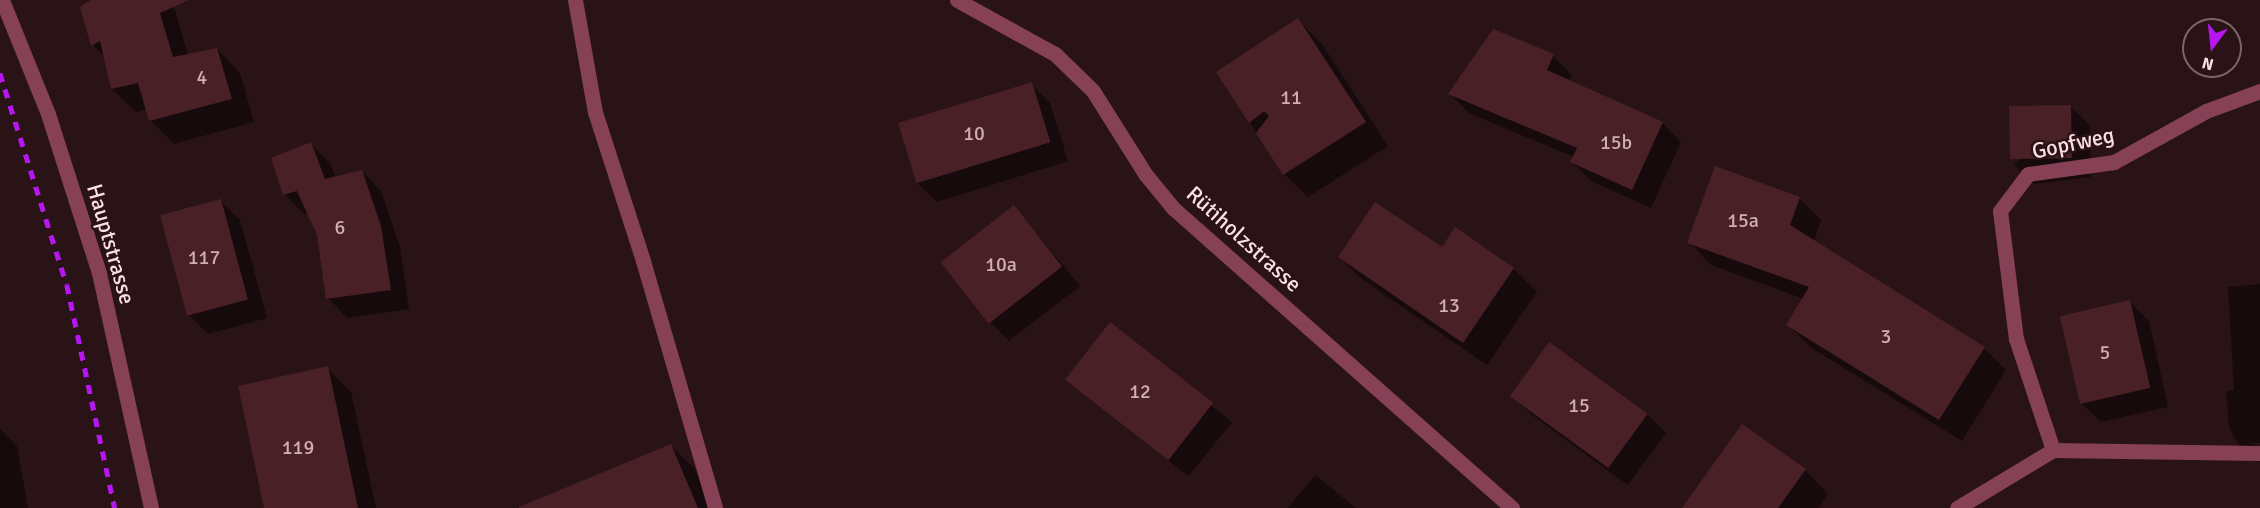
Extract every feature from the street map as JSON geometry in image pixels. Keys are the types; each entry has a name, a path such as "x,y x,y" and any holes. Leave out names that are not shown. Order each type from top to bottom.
{"street":[{"name":"Hauptstrasse","path":"2,0 48,114 99,273 151,508"},
{"path":"575,0 595,112 644,261 715,508"},
{"name":"Rütiholzstrasse","path":"957,0 1055,54 1094,91 1146,175 1173,208 1512,508"},
{"name":"Gopfweg","path":"2053,450 2016,339 2000,211 2028,174 2114,162 2206,111 2260,91"},
{"path":"1957,508 2053,450 2260,453"}],"building":[{"path":"91,0 189,0 160,13 173,57 217,48 232,99 149,121 138,83 111,89 100,41 91,46 80,7"},
{"path":"1298,18 1366,122 1283,175 1256,133 1269,116 1264,111 1249,123 1216,72"},
{"path":"1493,29 1554,54 1547,70 1663,122 1632,190 1570,162 1577,148 1448,94"},
{"path":"1032,82 1050,142 917,183 898,123"},
{"path":"2071,105 2072,158 2010,159 2009,106"},
{"path":"311,142 325,179 362,170 381,226 391,290 326,299 317,235 297,191 283,195 271,158"},
{"path":"1715,166 1800,197 1790,225 1985,347 1939,420 1786,325 1809,287 1687,243"},
{"path":"221,199 248,299 187,316 160,215"},
{"path":"1375,202 1442,247 1455,227 1514,268 1463,343 1338,257"},
{"path":"1014,205 1062,266 989,324 941,262"},
{"path":"2130,300 2150,388 2080,404 2060,316"},
{"path":"1110,322 1213,403 1168,460 1065,380"},
{"path":"1549,342 1648,414 1608,468 1510,396"},
{"path":"328,366 358,508 264,508 238,386"},
{"path":"1742,424 1806,469 1778,508 1682,508"},
{"path":"671,444 698,508 519,508 519,507"}],"railway":[{"path":"0,73 67,285 115,508"}]}
